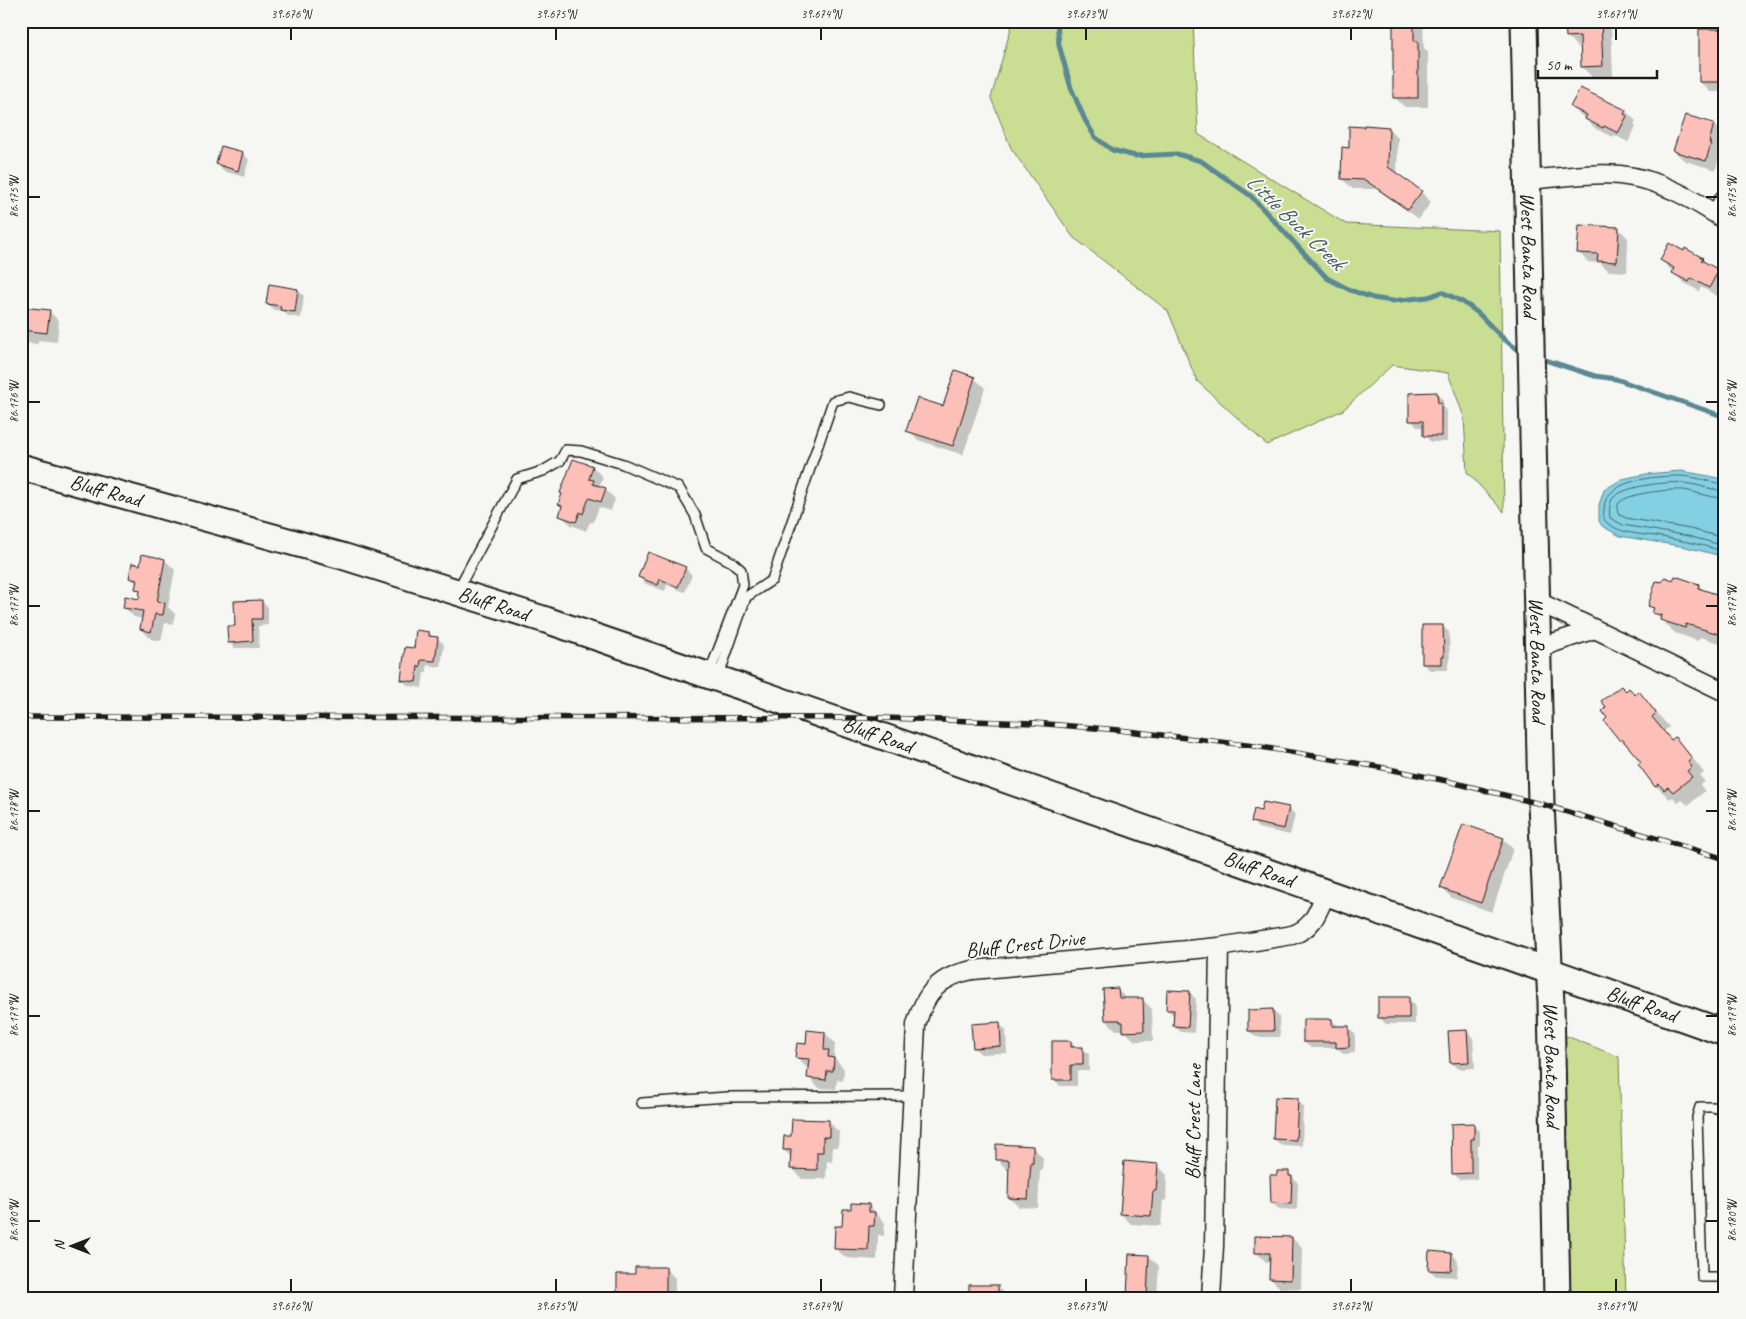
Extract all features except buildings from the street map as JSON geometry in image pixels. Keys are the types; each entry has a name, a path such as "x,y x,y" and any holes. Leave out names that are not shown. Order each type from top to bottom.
{"main road":[{"name":"West Banta Road","path":"1524,21 1533,386 1540,804 1551,1003 1557,1298"},
{"name":"Bluff Road","path":"21,467 342,556 457,591 713,676 1725,1033"}],"street":[{"path":"1528,180 1609,174 1632,176 1666,186 1720,217 1725,198"},
{"path":"1537,600 1725,692"},
{"path":"1538,648 1595,629"},
{"name":"Bluff Crest Drive","path":"903,1298 916,1024 923,1003 932,990 952,976 973,970 1218,947 1292,935 1301,932 1313,921 1326,893"},
{"name":"Bluff Crest Lane","path":"1211,1298 1214,1246 1218,947"}],"lane":[{"path":"713,676 746,598 772,580 833,401 849,396 881,405"},
{"path":"457,591 517,479 543,471 560,461 566,450 581,451 623,464 679,488 695,515 706,548 732,562 741,570 743,585 713,676"},
{"path":"642,1103 726,1097 912,1096"},
{"path":"1725,1111 1713,1107 1700,1107 1697,1117 1702,1277 1725,1277"}],"green space":[{"path":"1013,21 1193,21 1198,134 1346,224 1500,231 1504,512 1467,472 1464,417 1448,373 1392,365 1343,410 1267,445 1197,381 1168,311 1073,237 1011,148 991,98"},
{"path":"1564,1035 1619,1057 1626,1298 1567,1298"}],"water":[{"path":"1681,471 1725,480 1725,557 1686,547 1620,536 1602,526 1599,521 1599,505 1604,490 1622,479 1646,474"}],"waterway":[{"name":"Little Buck Creek","path":"1057,21 1059,45 1071,88 1085,120 1095,137 1112,150 1135,156 1177,154 1201,161 1251,196 1327,278 1350,290 1373,298 1392,301 1428,297 1442,292 1470,307 1506,341 1524,352"},
{"name":"Little Buck Creek","path":"1539,358 1595,376 1616,379 1725,417"}],"railway":[{"path":"21,717 884,718 1035,723 1119,730 1255,746 1379,767 1541,804 1725,859"}]}
